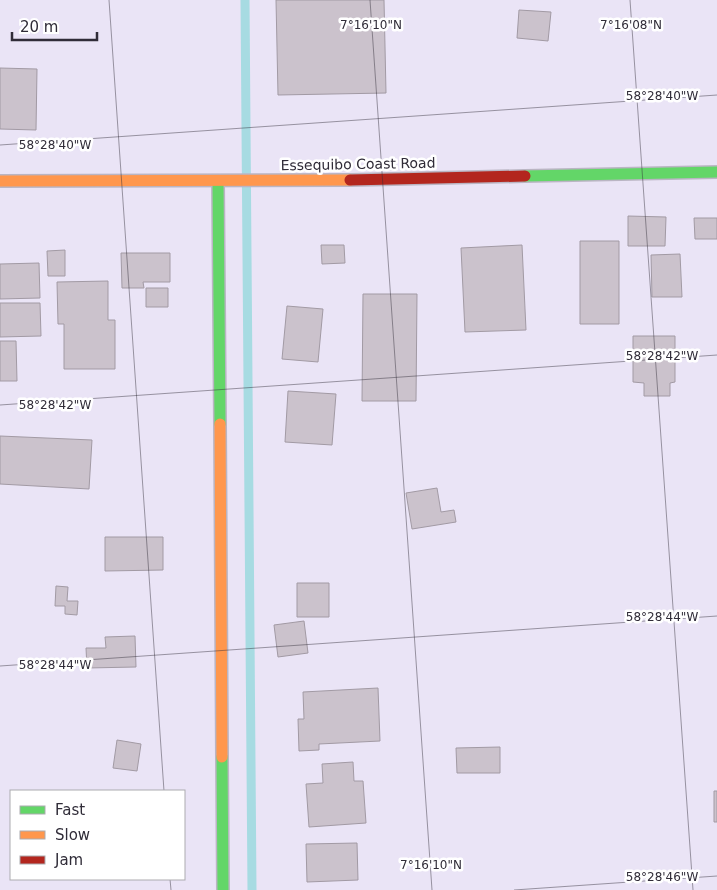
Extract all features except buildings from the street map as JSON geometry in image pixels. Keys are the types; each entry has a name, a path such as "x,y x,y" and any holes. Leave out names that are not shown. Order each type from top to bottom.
{"main road":[{"name":"Essequibo Coast Road","path":"0,181 308,181 717,172"},
{"path":"218,181 223,890"}],"waterway":[{"path":"245,0 252,890"}],"traffic: fast":[{"path":"525,176 717,172"},
{"path":"218,181 220,424"},
{"path":"222,757 223,890"}],"traffic: slow":[{"path":"0,181 350,180"},
{"path":"220,424 222,757"}],"traffic: jam":[{"path":"350,180 525,176"}]}
